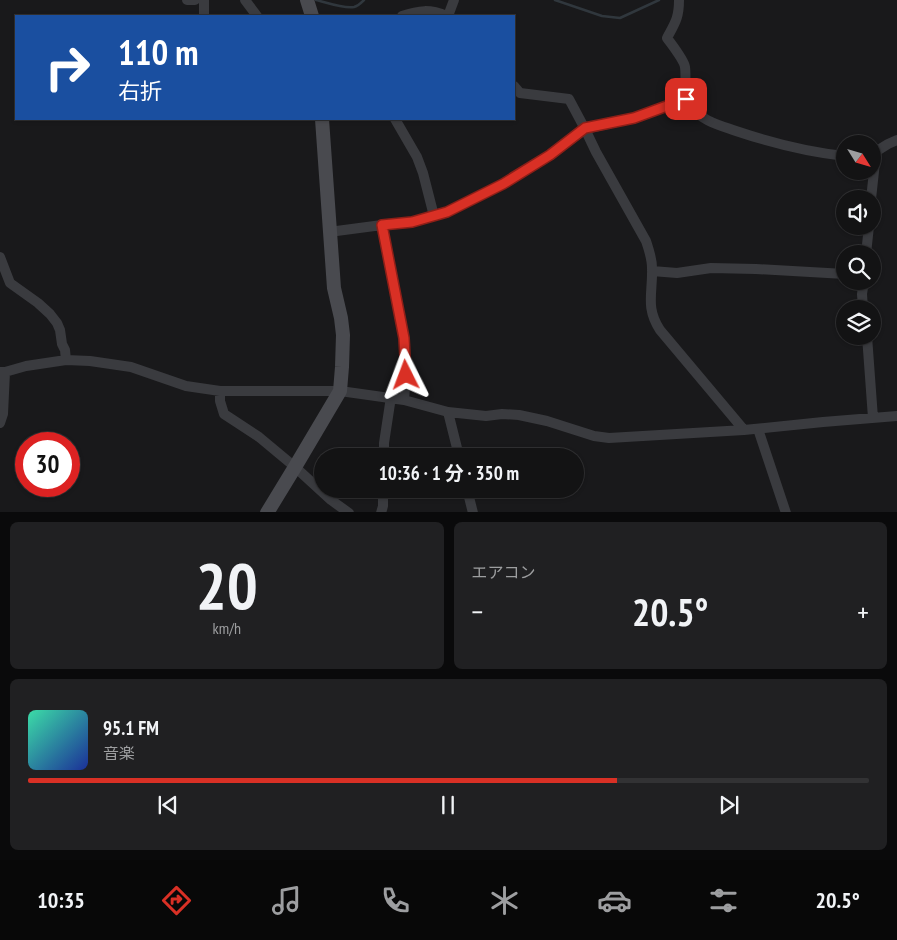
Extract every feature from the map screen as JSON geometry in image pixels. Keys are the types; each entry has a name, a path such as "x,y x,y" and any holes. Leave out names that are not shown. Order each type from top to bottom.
{"street":[{"path":"187,0 195,0"},
{"path":"204,0 204,15"},
{"path":"245,0 256,15"},
{"path":"308,0 312,15"},
{"path":"448,15 454,0"},
{"path":"679,0 676,23 667,38 685,65 686,99 697,113 714,123 767,142 800,150 836,155"},
{"path":"405,15 428,11 446,15"},
{"path":"515,87 520,92 569,99 596,152 646,241 651,257 650,293 651,311 654,321 744,430"},
{"path":"329,232 412,222 447,212 503,184 550,155 585,128 634,118 686,99"},
{"path":"267,512 340,391 343,335 334,288 322,120"},
{"path":"396,120 417,157 434,216"},
{"path":"881,149 897,140"},
{"path":"382,225 404,338 406,375 404,400"},
{"path":"0,257 10,283 38,303 57,323 66,360"},
{"path":"652,271 677,274 711,268 836,273"},
{"path":"868,345 872,418"},
{"path":"0,423 3,414 3,372 26,366 66,360 90,361 131,367 186,386 220,391 340,391 390,397 448,412 486,416 502,414 519,415 547,420 594,436 609,438 758,429 897,416"},
{"path":"220,391 220,402 224,414 259,437 331,500 349,512"},
{"path":"384,448 390,397"},
{"path":"448,412 457,448"},
{"path":"758,429 786,512"},
{"path":"381,512 383,498"},
{"path":"470,498 474,512"}],"waterway":[{"path":"316,0 350,7 357,6 364,0"},
{"path":"555,0 602,16 620,18 659,0"}],"route":[{"path":"406,375 404,338 382,225 412,222 447,212 503,184 550,155 585,128 634,118 686,99"}]}
